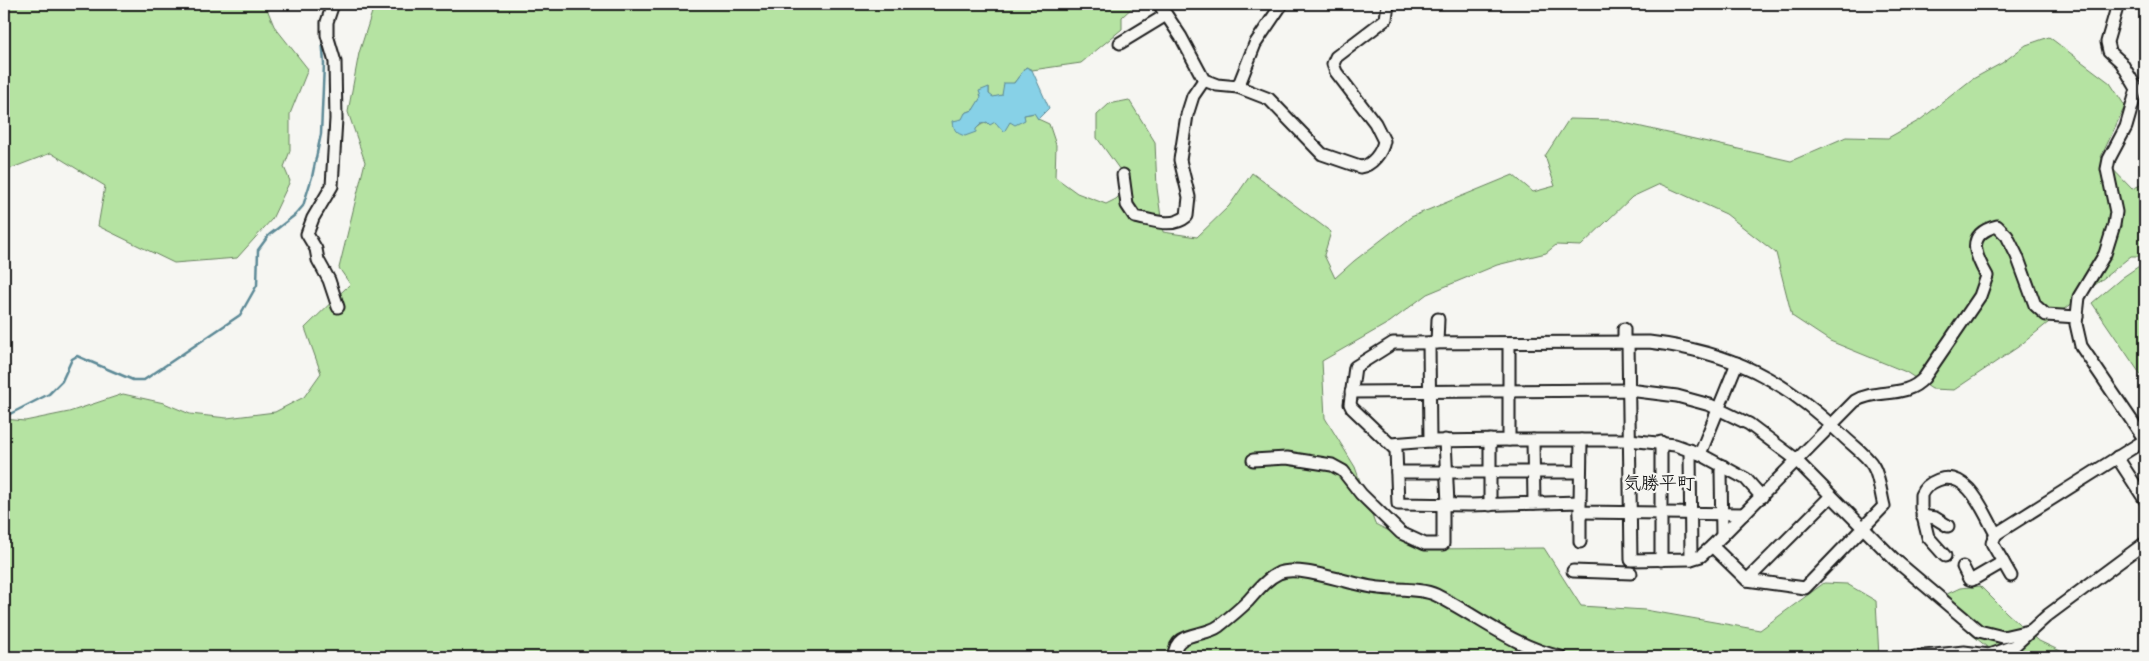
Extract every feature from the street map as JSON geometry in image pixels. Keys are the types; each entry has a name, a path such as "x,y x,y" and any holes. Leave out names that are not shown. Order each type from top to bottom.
{"street":[{"path":"333,4 327,35 335,62 336,119 332,186 313,218 308,234 316,249 318,260 338,307"},
{"path":"1159,4 1181,37 1204,80 1217,85 1238,86 1269,99 1322,154 1346,164 1366,166 1377,156 1384,141 1375,123 1336,72 1333,64 1336,56 1386,19 1388,4"},
{"path":"1238,86 1255,44 1282,4"},
{"path":"2011,576 1992,543 1996,534 2145,440 2081,346 2076,324 2079,297 2105,254 2114,225 2116,212 2107,170 2109,159 2126,127 2141,90 2121,62 2109,51 2106,42 2118,4"},
{"path":"1120,43 1166,15"},
{"path":"1123,175 1127,205 1135,217 1169,224 1182,220 1187,216 1189,197 1180,160 1181,152 1187,115 1193,96 1204,80"},
{"path":"1631,560 1691,559 1702,556 1762,497 1844,411 1860,398 1905,390 1920,383 1980,296 1987,276 1977,258 1974,246 1979,235 1988,229 1997,226 2008,236 2035,305 2046,315 2076,317"},
{"path":"1430,440 1433,343 1438,319"},
{"path":"1574,571 1631,578 1628,390 1624,329"},
{"path":"1712,546 1747,580 1805,588 1884,506 1873,466 1805,401 1771,379 1702,350 1649,342 1390,344 1355,367 1350,404 1396,450 1398,504 1534,504 1629,512 1744,514"},
{"path":"1509,343 1509,440"},
{"path":"1691,559 1690,513 1695,452 1718,409 1736,363"},
{"path":"1351,392 1628,390 1677,396 1718,409 1755,428 1797,461 1862,528 1920,582 1979,631 2003,637 2029,631"},
{"path":"1391,444 1430,440 1629,440 1661,442 1695,452 1723,466 1746,479 1762,497"},
{"path":"1253,460 1287,458 1332,465 1343,471 1361,494 1401,533 1425,544 1443,544 1446,504 1445,440"},
{"path":"1490,440 1490,505"},
{"path":"1532,440 1534,504"},
{"path":"1580,542 1581,440"},
{"path":"1661,442 1661,560"},
{"path":"2117,457 2145,500"},
{"path":"1722,536 1721,471 1723,466"},
{"path":"1397,472 1580,472"},
{"path":"1945,556 1928,537 1920,501 1922,492 1926,487 1942,479 1955,480 1970,488 1996,534"},
{"path":"1747,580 1831,496"},
{"path":"1922,516 1935,518 1948,526"},
{"path":"1915,657 1964,652 1989,654 2014,646 2029,631 2145,543"},
{"path":"1963,567 1969,579 1972,580 2003,562"},
{"path":"1174,657 1175,647 1182,639 1218,627 1246,602 1261,585 1282,572 1301,572 1376,588 1434,594 1522,644 1545,654 1562,657"}],"green space":[{"path":"4,4 265,4 274,26 308,69 290,114 290,151 284,167 290,181 272,219 237,258 174,263 98,226 105,186 51,153 4,171"},
{"path":"379,4 1136,4 1122,17 1122,29 1081,63 1032,70 1026,67 1014,83 1005,89 1003,95 993,98 989,94 989,87 973,110 965,113 976,129 990,122 995,122 1001,127 1024,115 1035,113 1038,119 1049,124 1056,145 1055,177 1077,193 1106,204 1116,199 1130,184 1097,138 1097,115 1109,104 1129,100 1155,142 1157,188 1163,232 1197,237 1229,206 1252,173 1331,232 1324,255 1335,278 1411,217 1513,175 1533,192 1555,186 1545,156 1569,119 1611,120 1791,161 1846,137 1888,138 1920,120 1971,80 2002,63 2026,45 2049,37 2110,83 2125,106 2101,157 2132,189 2145,183 2145,256 2131,256 2018,347 1954,390 1932,389 1906,372 1830,341 1792,316 1776,253 1726,214 1660,184 1632,197 1581,246 1556,245 1546,253 1497,265 1427,294 1390,322 1322,361 1325,418 1355,467 1375,524 1426,549 1544,548 1581,606 1645,610 1760,630 1824,583 1847,584 1876,601 1879,657 4,657 4,419 25,421 69,412 123,394 164,403 190,414 227,418 275,412 304,397 321,373 305,328 350,284 339,268 365,162 348,112 359,53 374,6"},
{"path":"2145,262 2145,381 2092,303 2123,277"},
{"path":"1980,586 2037,640 2073,657 1999,657 1970,633 1945,602 1947,594 1960,588"}],"water":[{"path":"1026,67 1032,70 1049,108 1038,119 1034,113 1024,115 1025,120 1015,125 1010,122 1004,132 995,122 990,125 987,122 981,124 976,129 976,132 965,136 956,131 953,121 962,119 965,113 973,110 981,97 979,91 989,87 989,94 993,97 1002,95 1004,83 1014,83"}],"waterway":[{"path":"4,417 49,394 62,381 72,359 77,356 133,380 144,380 240,315 257,285 258,250 269,235 295,215 303,206 312,177 321,134 324,64 321,23 327,4"}],"district":[{"name":"気勝平町","path":"1659,482"}]}
